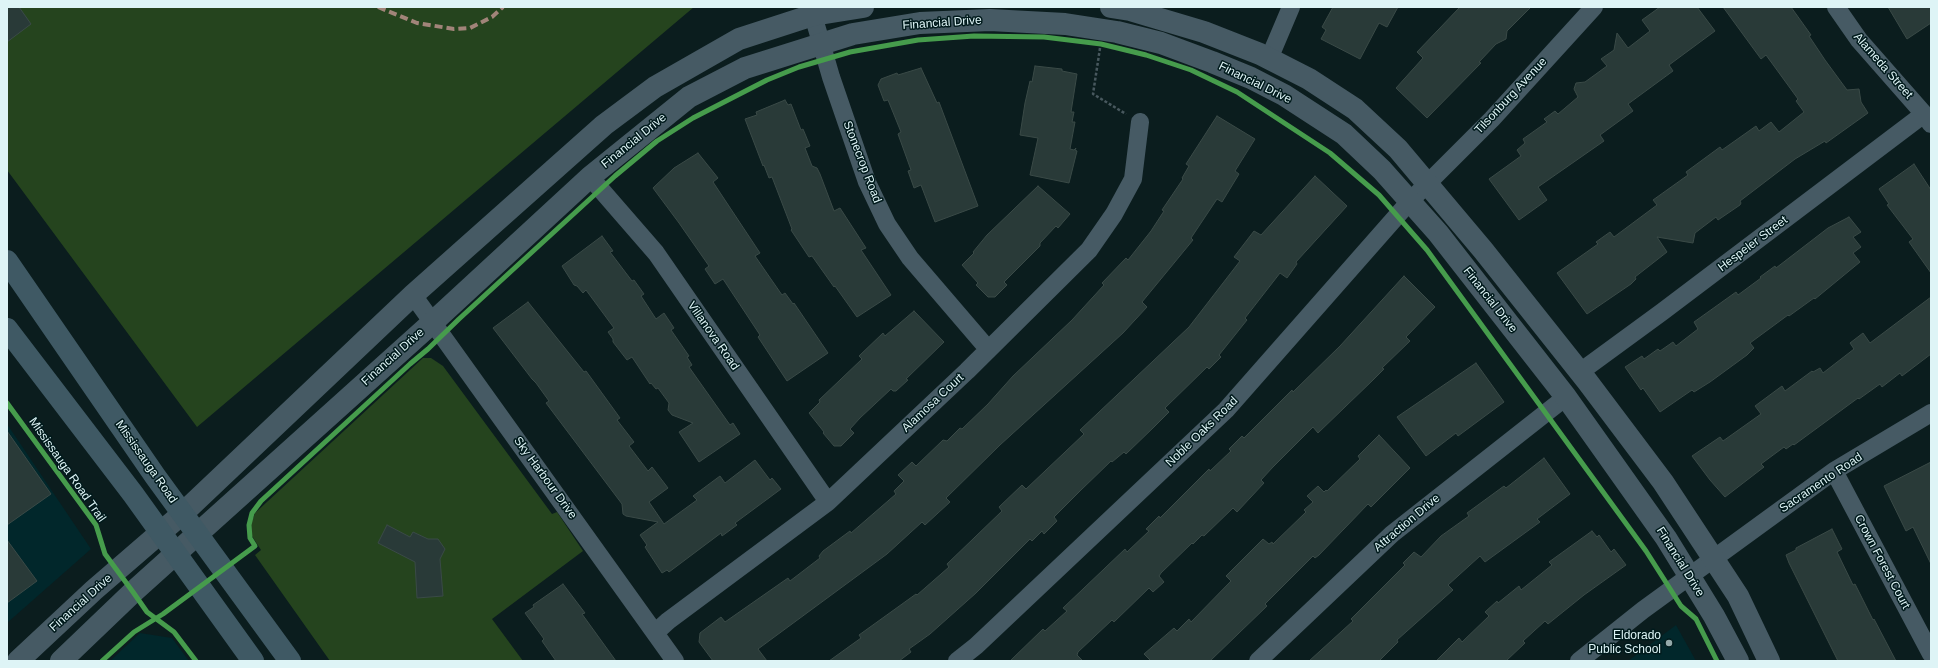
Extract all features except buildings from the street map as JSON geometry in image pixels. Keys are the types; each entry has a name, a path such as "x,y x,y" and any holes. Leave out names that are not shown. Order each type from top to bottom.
{"main road":[{"name":"Mississauga Road","path":"7,261 182,514 290,661"},
{"path":"7,329 160,532 253,661"}],"street":[{"name":"Financial Drive","path":"18,661 160,532 182,514 413,294 604,125 655,86 739,39 812,15 863,7"},
{"path":"1112,7 1130,10 1204,32 1269,59 1308,79 1355,109 1398,148 1483,250 1580,372 1663,482 1738,596 1769,661"},
{"path":"1269,59 1291,7"},
{"name":"Tilsonburg Avenue","path":"1427,184 1492,119 1594,7"},
{"name":"Alameda Street","path":"1836,7 1858,40 1928,119"},
{"name":"Stonecrop Road","path":"812,15 867,182 887,224 910,258 988,349"},
{"name":"Financial Drive","path":"61,661 132,592 433,322 590,177 689,97 745,68 853,34 920,23 990,20 1065,24 1117,32 1161,43 1212,62 1284,95 1344,134 1382,170 1438,232 1566,396 1666,538 1690,576 1738,661"},
{"name":"Hespeler Street","path":"1580,372 1928,119"},
{"name":"Alamosa Court","path":"656,632 668,621 828,502 1089,250 1114,214 1134,179 1140,122"},
{"name":"Villanova Road","path":"590,177 656,253 828,502"},
{"name":"Noble Oaks Road","path":"957,661 976,646 1226,410 1410,201 1427,184"},
{"name":"Sky Harbour Drive","path":"413,294 656,632 675,661"},
{"name":"Attraction Drive","path":"1258,661 1392,534 1566,396"},
{"name":"Sacramento Road","path":"1579,661 1643,610 1834,471 1931,413"},
{"name":"Crown Forest Court","path":"1834,471 1931,654"}],"path":[{"path":"1094,43 1109,46"},
{"path":"1101,44 1093,94 1140,122"}],"shaded area":[{"path":"7,424 91,549 7,623"},
{"name":"Eldorado Public School","path":"1676,625 1696,661 1628,661"},
{"path":"140,633 172,638 189,661 110,661"}],"green space":[{"path":"7,7 694,7 197,427 7,170"},
{"path":"423,358 431,358 443,366 552,514 557,512 583,551 492,619 523,661 330,661 255,555 261,550 252,536 250,526 255,513"}],"marked path":[{"path":"378,7 417,23 454,29 470,28 492,17 503,7"}],"cycle path":[{"path":"102,661 134,632 163,614 255,546 250,538 249,525 252,513 261,501 615,176 657,141 693,118 767,80 799,67 850,52 918,40 974,36 1044,37 1101,44 1146,55 1191,70 1237,92 1330,153 1379,195 1427,250 1646,551 1681,606 1696,619 1717,661"},
{"name":"Mississauga Road Trail","path":"7,403 96,525 105,554 147,612 174,632 196,661"}],"place":[{"name":"Eldorado Public School","path":"1669,643"}]}
